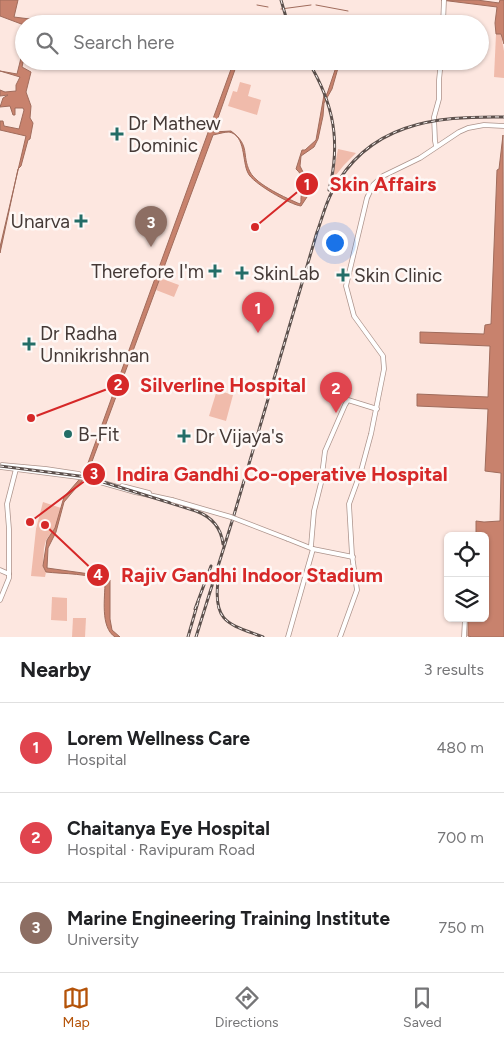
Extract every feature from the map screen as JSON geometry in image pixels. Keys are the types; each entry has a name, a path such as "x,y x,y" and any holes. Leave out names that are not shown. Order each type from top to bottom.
{"main road":[{"path":"443,15 444,0"},
{"path":"438,145 434,117 439,99 440,70"},
{"path":"339,637 355,592 346,504 364,453 376,408 382,373 382,357 354,316 346,290 346,282 367,198 373,185 389,172 409,163 468,128 489,125 504,126"},
{"path":"288,636 312,548 314,511 325,451 348,400 376,408"},
{"path":"0,466 15,469 60,471 84,476 231,517 312,548 351,556"},
{"path":"0,600 4,593 8,573 5,504 15,469"},
{"path":"0,570 8,573"},
{"path":"0,596 8,573"},
{"path":"464,637 465,622"}],"shaded area":[{"path":"0,0 18,0 14,17 15,22 0,16"},
{"path":"441,0 477,0 499,3 500,0 504,0 504,44 501,34 496,34 497,7"},
{"path":"496,34 501,34 504,51 504,78 494,77"},
{"path":"18,70 31,72 26,92 31,106 30,118 33,123 21,166 18,169 26,136 0,130 0,121 3,121 4,126 19,129 24,110 23,108 15,108 15,115 13,115 10,106 0,107 3,98 8,95 0,96 0,90 5,92 16,91 16,85 20,77 0,71 17,74"},
{"path":"231,70 235,70 213,132 231,131 237,136 241,141 247,166 254,177 272,191 300,204 303,181 296,169 302,150 305,150 316,140 324,95 327,94 335,70 337,70 332,89 324,103 318,139 314,147 301,156 300,166 304,174 307,197 301,206 272,193 251,177 246,168 241,143 234,134 229,132 213,135 87,475 64,502 56,532 48,548 47,568 97,575 110,580 110,619 112,630 120,637 115,637 110,632 105,619 105,582 85,575 46,572 43,566 47,540 55,528 64,497 84,474"},
{"path":"240,82 251,85 248,96 261,100 257,115 228,106 233,91 237,92"},
{"path":"503,135 504,637 472,637 468,636 468,622 489,622 489,532 476,532 476,521 500,521 501,473 485,471 488,409 417,406 417,394 488,397 490,346 420,343 420,332 484,334 485,325 491,324 497,170 499,169"},
{"path":"338,149 356,153 332,180"},
{"path":"15,183 0,253 0,247"},
{"path":"160,278 179,285 174,297 156,290"},
{"path":"217,390 233,395 226,421 209,416"},
{"path":"43,502 61,508 55,528 46,540 44,548 43,566 46,572 45,577 31,576 36,529"},
{"path":"52,597 67,598 67,621 51,620"},
{"path":"73,618 86,618 85,637 72,637"}],"waterway":[{"path":"257,5 268,7"},
{"path":"281,9 311,5"},
{"path":"316,5 348,11"}],"railway":[{"path":"281,0 285,15"},
{"path":"313,70 324,93 333,124 334,156 329,190"},
{"path":"196,637 317,232 332,192 347,169 364,151 384,138 405,128 428,122 453,119 504,117"},
{"path":"0,466 87,477 196,511 207,516 215,523 223,544"},
{"path":"195,609 211,566"},
{"path":"218,581 217,595 221,614 233,625 263,637"},
{"path":"188,637 198,602"}],"place":[{"name":"Dr Mathew Dominic","path":"117,134"},
{"name":"Unarva","path":"81,221"},
{"name":"Skin Affairs","path":"255,227"},
{"name":"Marine Engineering Training Institute","path":"151,247"},
{"name":"Therefore I'm","path":"215,271"},
{"name":"SkinLab","path":"242,273"},
{"name":"Skin Clinic","path":"343,275"},
{"name":"Lorem Wellness Care","path":"258,333"},
{"name":"Dr Radha Unnikrishnan","path":"29,344"},
{"name":"Chaitanya Eye Hospital","path":"336,413"},
{"name":"Silverline Hospital","path":"31,418"},
{"name":"B-Fit","path":"68,434"},
{"name":"Dr Vijaya's","path":"184,436"},
{"name":"Indira Gandhi Co-operative Hospital","path":"30,522"},
{"name":"Rajiv Gandhi Indoor Stadium","path":"45,525"}]}
